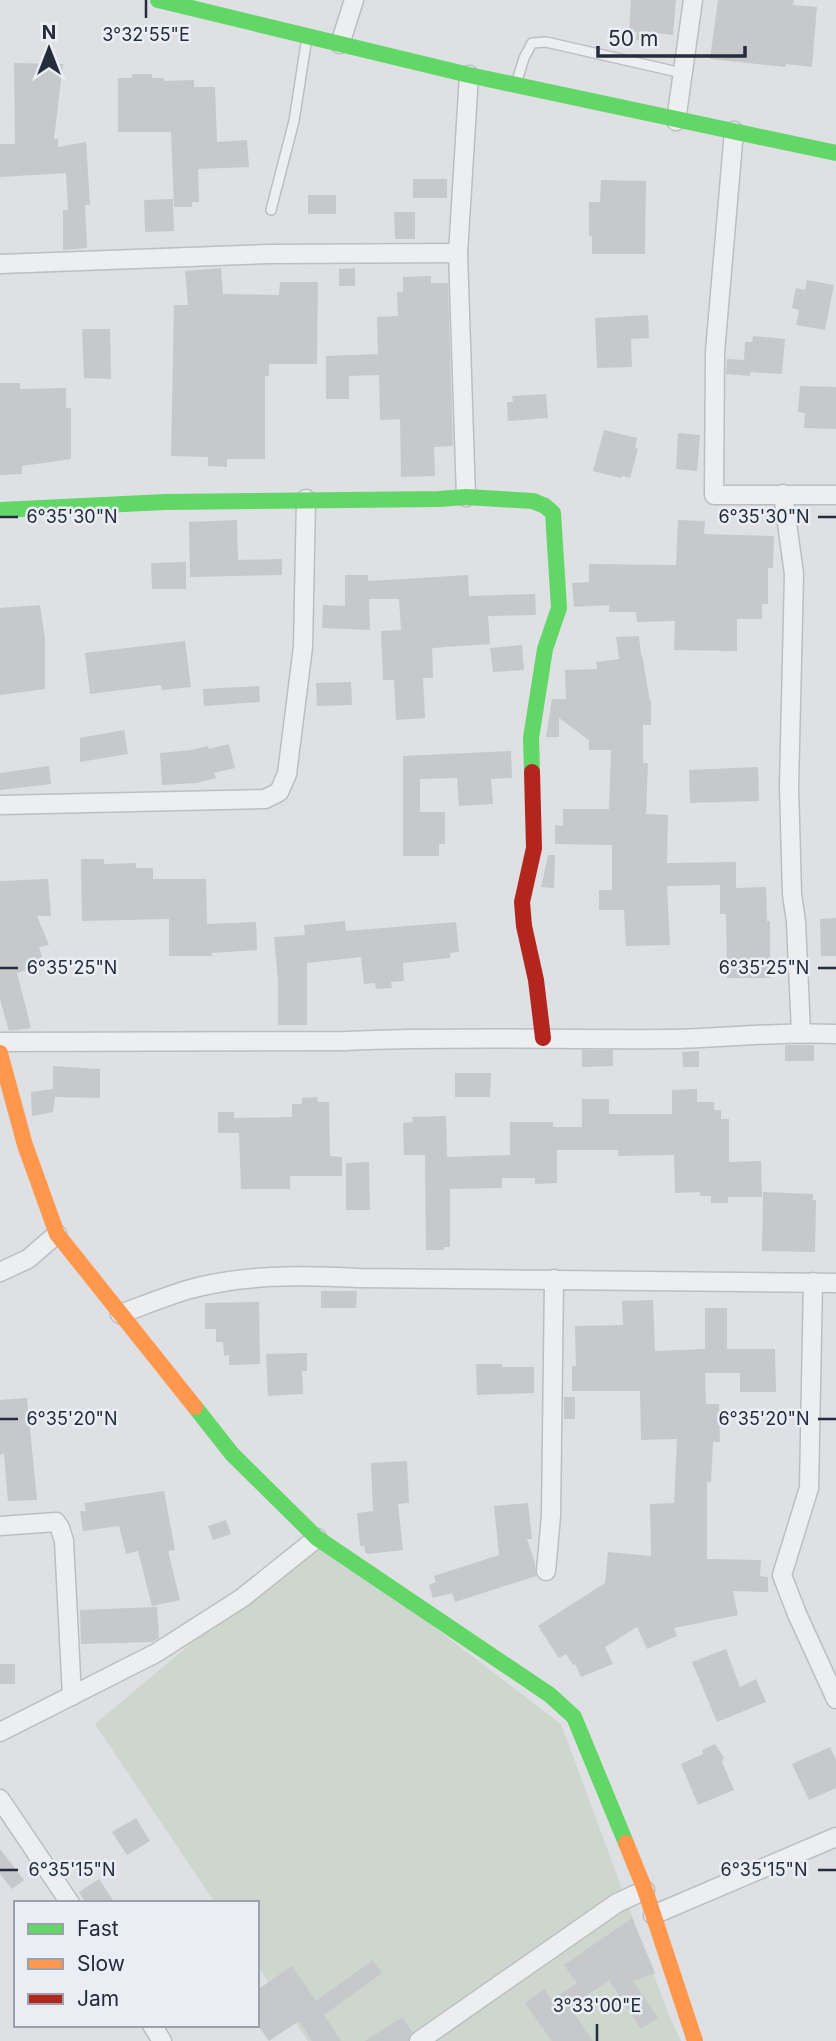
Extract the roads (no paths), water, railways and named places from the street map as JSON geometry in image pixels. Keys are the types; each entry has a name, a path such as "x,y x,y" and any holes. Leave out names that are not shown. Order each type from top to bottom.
{"street":[{"path":"158,0 469,75 836,153"},
{"path":"340,44 354,0"},
{"path":"677,121 693,0"},
{"path":"466,497 458,253 469,75"},
{"path":"734,131 715,352 715,495 836,495"},
{"path":"0,264 268,254 458,253"},
{"path":"783,494 794,575 789,786 792,894 796,922 801,1032"},
{"path":"0,510 93,503 466,497 533,501 553,513 559,608 545,649 531,738 534,848 522,902 523,926 537,980 543,1038"},
{"path":"0,805 265,799 279,792 287,774 303,647 306,499"},
{"path":"0,1042 674,1039 801,1032 836,1034"},
{"path":"0,1052 45,1208 57,1234 232,1454 317,1538 550,1695 574,1717 645,1890 695,2041"},
{"path":"0,1272 28,1259 57,1234"},
{"path":"120,1314 188,1290 249,1278 296,1275 836,1283"},
{"path":"546,1571 551,1516 554,1279"},
{"path":"813,1282 810,1480 782,1575 836,1699"},
{"path":"0,1525 56,1522 60,1528 64,1541 72,1696"},
{"path":"0,1732 156,1653 242,1598 317,1538"},
{"path":"0,1799 69,1901"},
{"path":"653,1915 836,1837"},
{"path":"419,2041 617,1903 645,1890"}],"lane":[{"path":"271,210 294,121 307,36"},
{"path":"516,84 532,43 546,42 682,73"}]}
